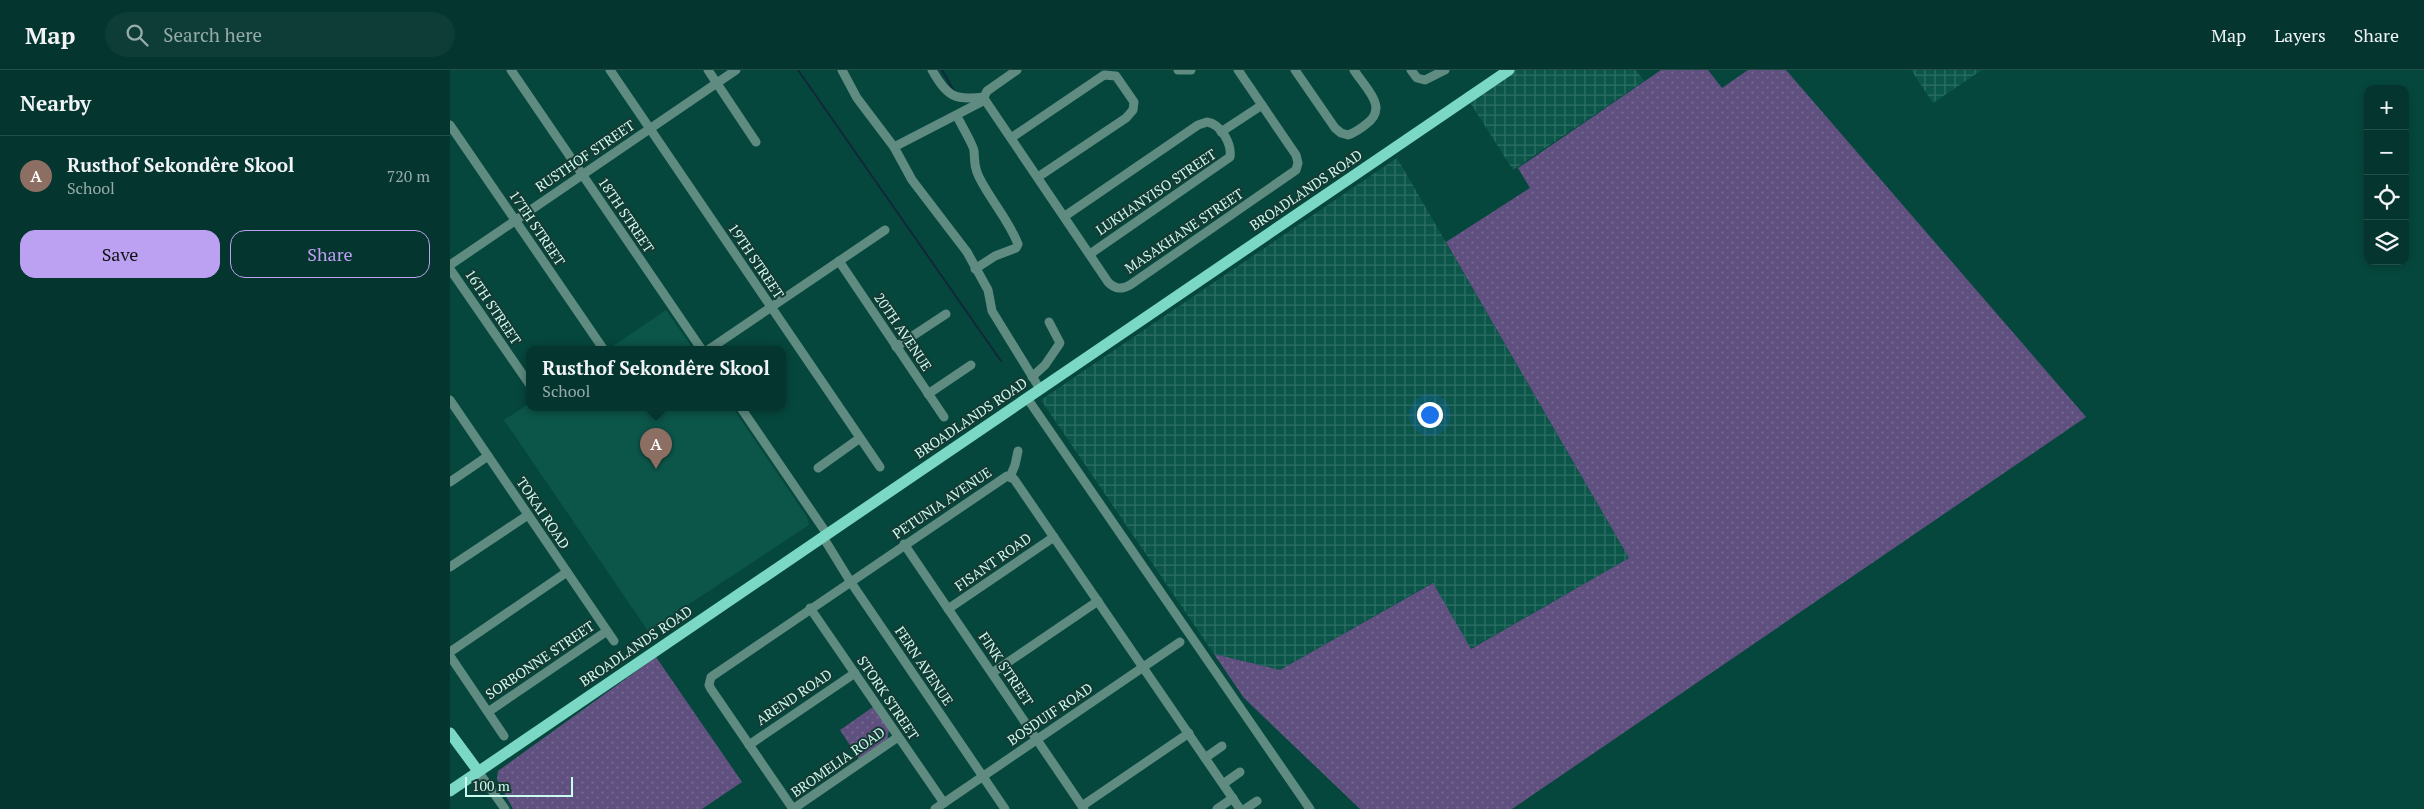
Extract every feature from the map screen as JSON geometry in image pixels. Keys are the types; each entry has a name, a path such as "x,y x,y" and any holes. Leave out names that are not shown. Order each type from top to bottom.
{"main road":[{"name":"BROADLANDS ROAD","path":"450,791 1509,70"},
{"path":"450,733 478,772"}],"street":[{"name":"18TH STREET","path":"511,70 699,346"},
{"name":"19TH STREET","path":"610,70 880,467"},
{"path":"708,70 756,142"},
{"name":"RUSTHOF STREET","path":"450,267 736,70"},
{"path":"842,70 857,98 894,147 912,180 967,252 988,290 992,311 1040,389"},
{"path":"932,70 947,93 959,98 985,98"},
{"path":"894,147 957,116 985,98 987,91 1017,70"},
{"path":"1178,70 1191,70"},
{"name":"MASAKHANE STREET","path":"985,98 1113,287 1125,288 1293,174 1298,163 1296,155 1238,70"},
{"path":"1296,70 1335,128 1341,133 1348,135 1374,118 1378,111 1376,104 1354,70"},
{"path":"1411,70 1417,78 1425,80 1445,70"},
{"path":"1011,138 1104,75 1116,76 1132,100 1133,110 1126,118 1038,177"},
{"path":"1222,132 1262,105"},
{"path":"957,116 974,148 974,166 979,177 993,204 1006,217 1018,244 1016,248 995,256 975,269"},
{"name":"LUKHANYISO STREET","path":"1064,216 1198,125 1212,122 1222,132 1231,147 1230,157 1226,162 1090,254"},
{"name":"17TH STREET","path":"450,125 601,346"},
{"path":"714,346 885,230"},
{"name":"20TH AVENUE","path":"839,261 944,418"},
{"name":"16TH STREET","path":"450,267 526,379"},
{"path":"896,347 946,314"},
{"path":"1032,377 1046,365 1060,345 1060,339 1049,322"},
{"path":"928,394 971,365"},
{"path":"1027,398 1310,809"},
{"name":"TOKAI ROAD","path":"450,400 614,641"},
{"path":"743,411 825,536"},
{"path":"818,468 860,438"},
{"path":"1010,477 1016,465 1018,451"},
{"path":"450,482 488,456"},
{"name":"PETUNIA AVENUE","path":"793,809 711,689 709,685 711,677 1004,477 1014,478 1240,809"},
{"path":"450,567 528,515"},
{"name":"FERN AVENUE","path":"825,536 850,581 1006,809"},
{"name":"FISANT ROAD","path":"948,609 1054,537"},
{"name":"FINK STREET","path":"904,544 1083,807"},
{"path":"504,736 450,654 568,572"},
{"path":"992,673 1098,601"},
{"name":"STORK STREET","path":"810,608 944,803"},
{"name":"SORBONNE STREET","path":"488,712 607,631"},
{"name":"BOSDUIF ROAD","path":"935,809 1180,642"},
{"name":"AREND ROAD","path":"749,745 854,673"},
{"path":"1083,807 1189,734"},
{"name":"BROMELIA ROAD","path":"793,809 898,737"},
{"path":"1205,758 1222,746"},
{"path":"478,772 505,809"},
{"path":"1223,784 1240,772"},
{"path":"1217,809 1233,798"},
{"path":"1245,809 1257,800"}],"shaded area":[{"path":"1507,70 1636,70 1644,81 1513,170 1467,98"},
{"path":"1661,70 1708,70 1722,88 1748,70 1786,70 2086,417 1512,809 1360,809 1244,698 1214,654 1280,670 1433,583 1471,649 1629,558 1446,242 1530,188 1518,168"},
{"path":"1911,70 1982,70 1933,103"},
{"path":"1397,158 1629,558 1470,649 1432,583 1280,670 1214,654 1041,400"},
{"path":"666,310 691,346 613,346"},
{"path":"526,406 526,411 735,411 807,517 809,525 648,631 504,420"},
{"path":"656,657 742,782 702,809 513,809 497,779 498,771"},
{"path":"873,707 889,730 887,740 859,759 840,730"}],"waterway":[{"path":"798,70 1001,361"},
{"path":"942,70 954,91"}],"place":[{"name":"Rusthof Sekondêre Skool","path":"656,469"}]}
